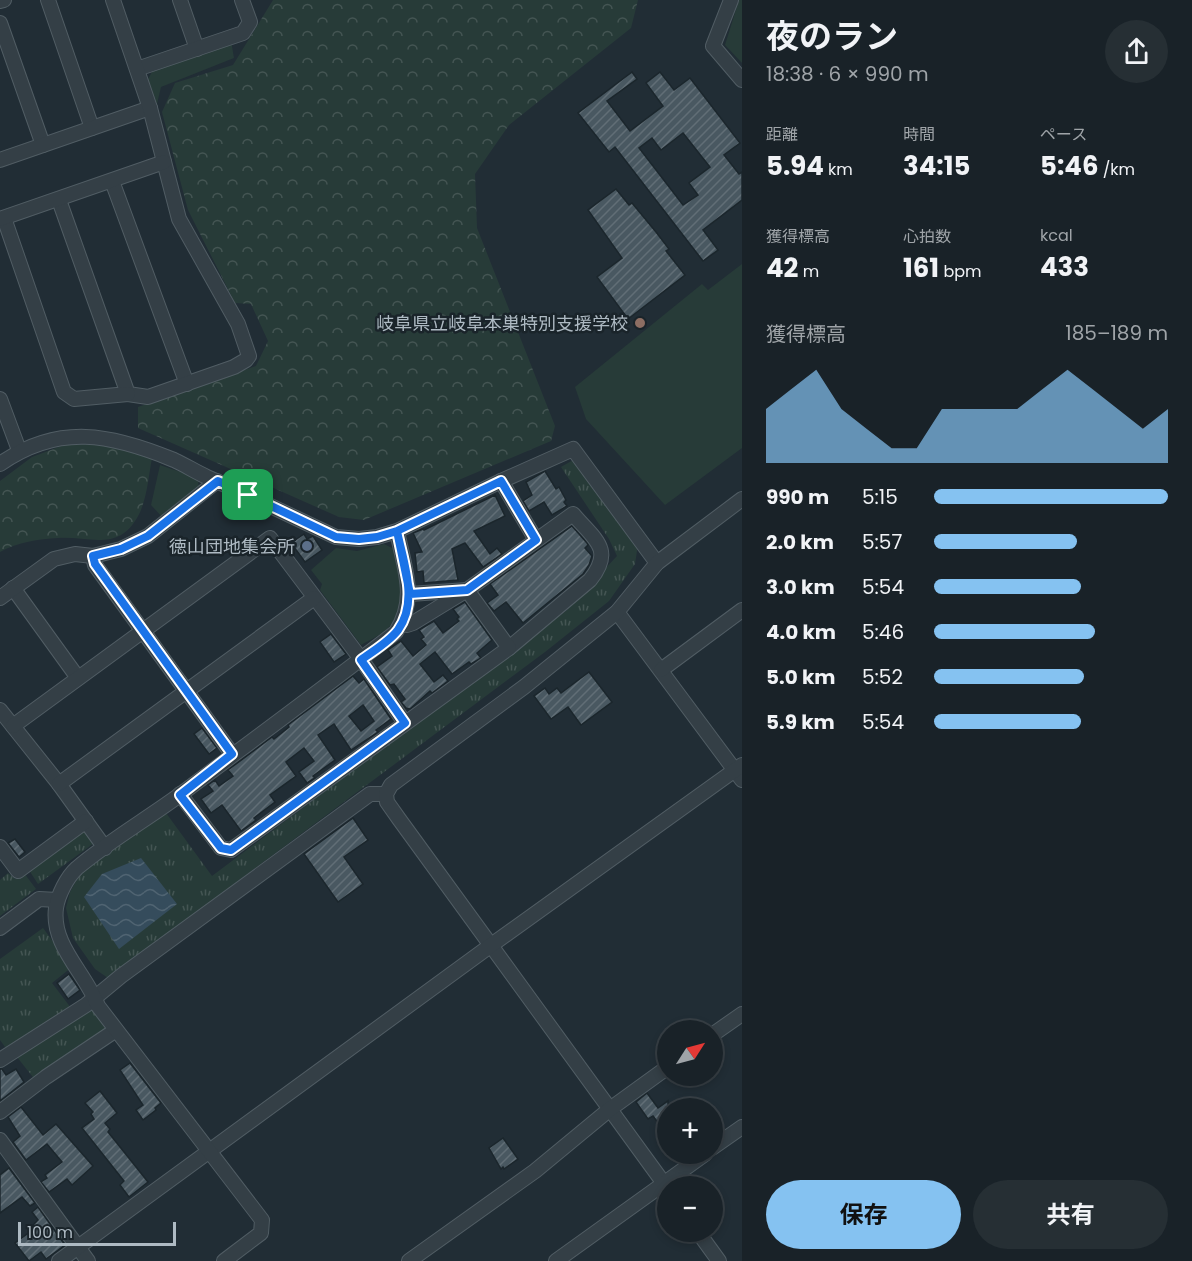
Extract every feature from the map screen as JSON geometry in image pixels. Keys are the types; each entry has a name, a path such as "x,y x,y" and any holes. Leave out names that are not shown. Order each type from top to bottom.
{"street":[{"path":"0,1 4,0"},
{"path":"48,0 92,128"},
{"path":"113,0 150,108 179,219 238,324 249,356 234,367 148,397 128,394 74,399 64,392 2,219 164,162"},
{"path":"180,0 197,49"},
{"path":"137,69 243,33 250,22 242,0"},
{"path":"731,0 713,46 742,80"},
{"path":"0,23 43,145"},
{"path":"0,160 150,108"},
{"path":"112,181 186,384"},
{"path":"59,200 128,394"},
{"path":"0,399 19,450"},
{"path":"0,464 19,450 57,438 100,437 117,440 174,460 336,537 359,539 397,531 573,449 657,563"},
{"path":"0,598 54,559 75,554 93,556 121,549 148,536 218,481"},
{"path":"501,481 536,540"},
{"path":"658,1176 399,819 387,802 386,794 391,785 524,687 617,612 657,563 742,499"},
{"path":"180,795 221,848 231,850 509,648 590,580 601,567 603,557 599,545 573,514 467,590 413,623 402,624"},
{"path":"224,1261 261,1233 262,1220 208,1153 98,1006 58,934 55,923 57,900 75,870 180,795 396,632 402,624 410,594 397,531"},
{"path":"13,726 270,538 405,723"},
{"path":"93,556 95,564 232,754"},
{"path":"13,588 78,678"},
{"path":"410,594 467,590"},
{"path":"467,590 509,648"},
{"path":"59,784 314,598"},
{"path":"661,670 742,610"},
{"path":"59,1261 490,946 740,772 617,612"},
{"path":"0,710 59,784 105,848"},
{"path":"0,1060 86,1005 370,794 386,794"},
{"path":"0,847 18,871 86,821"},
{"path":"0,928 39,899 57,900"},
{"path":"723,1027 742,1014"},
{"path":"0,1112 46,1077 116,1030"},
{"path":"409,1261 535,1172 610,1109 657,1075"},
{"path":"723,1140 742,1127"},
{"path":"0,1140 88,1261"},
{"path":"678,1176 692,1164"},
{"path":"556,1261 657,1192"},
{"path":"705,1242 719,1261"}],"green space":[{"path":"273,0 638,0 631,28 509,125 475,174 477,228 555,426 551,441 364,520 339,517 138,428 138,407 256,366 268,341 251,304 235,303 188,210 162,112 175,83 233,65"},
{"path":"739,0 742,0 742,63 725,45"},
{"path":"231,40 234,58 161,87 157,104 148,79 153,70"},
{"path":"742,264 742,448 665,505 586,419 575,387 702,284 708,290"},
{"path":"72,442 127,446 152,458 145,499 135,521 119,536 110,539 43,539 21,543 0,552 0,481 32,457"},
{"path":"575,459 638,544 635,564 609,601 545,652 108,978 95,969 73,938 66,908 70,892 83,869 166,813 212,876 566,611 617,556 609,539 561,467"},
{"path":"160,465 198,478 199,492 163,518 151,505"},
{"path":"384,544 396,550 402,592 401,602 394,621 386,630 361,645 320,590 322,584 311,570 336,548 357,551"},
{"path":"88,828 97,841 38,884 29,870"},
{"path":"8,873 15,879 24,873 36,889 0,916 0,880"},
{"path":"43,928 72,967 52,983 71,1008 8,1051 0,1040 0,959"},
{"path":"91,1007 107,1027 104,1032 36,1081 17,1057"}],"water":[{"path":"141,858 177,904 119,949 84,897 102,874"}],"building":[{"path":"632,72 637,79 607,101 630,131 663,106 646,83 660,72 674,90 690,78 740,143 724,155 739,174 742,172 742,200 703,230 718,250 703,261 615,147 609,152 578,113","holes":["683,133 710,167 689,183 698,195 683,205 639,148 652,138 661,150"]},
{"path":"616,189 629,205 632,203 656,232 669,249 666,251 685,275 628,319 597,277 622,258 588,210"},
{"path":"545,471 556,489 559,487 567,506 552,515 544,502 529,511 523,501 532,495 526,482"},
{"path":"495,495 505,516 474,531 490,554 497,548 502,554 483,567 465,543 452,549 458,580 424,583 423,571 417,572 415,553 422,552 413,533 424,530"},
{"path":"572,526 587,543 585,548 592,556 583,574 523,623 506,602 494,611 487,603 498,595 490,584"},
{"name":"徳山団地集会所","path":"304,534 307,539 313,536 322,550 305,562 291,543"},
{"path":"465,602 492,640 477,653 481,658 471,664 469,662 452,674 435,652 420,664 434,682 443,675 448,681 432,693 430,691 410,709 406,708 401,702 405,699 394,684 390,685 377,667 392,656 388,650 401,641 413,656 426,645 421,639 424,637 419,630 434,621 443,633 459,621 453,609"},
{"path":"331,634 346,654 334,662 320,642"},
{"path":"589,672 612,702 581,725 568,707 551,719 534,696 545,688 549,694 557,688 561,693"},
{"path":"353,676 359,683 364,679 391,719 376,730 378,732 351,750 334,724 318,735 335,760 307,783 299,772 314,761 304,748 286,762 296,776 270,795 275,802 241,831 222,805 211,813 201,799 213,791 208,785 215,780 219,786 233,776 228,770 272,737 274,739 289,727 288,725","holes":["363,705 374,721 361,731 349,716"]},
{"path":"202,728 217,748 209,754 194,734"},
{"path":"353,818 368,840 344,857 363,884 338,902 304,854"},
{"path":"15,839 25,852 19,857 8,843"},
{"path":"69,974 80,990 68,999 57,983"},
{"path":"130,1063 161,1103 143,1120 136,1110 143,1105 120,1070"},
{"path":"0,1069 6,1075 16,1069 24,1082 0,1101"},
{"path":"100,1091 117,1113 105,1123 110,1129 108,1132 148,1182 129,1197 120,1185 124,1181 82,1128 94,1119 91,1114 93,1112 85,1103"},
{"path":"647,1093 657,1107 657,1121 653,1116 648,1119 636,1102"},
{"path":"21,1107 43,1135 56,1124 93,1166 72,1185 67,1179 49,1192 41,1182 47,1178 45,1175 62,1162 47,1144 26,1160 13,1142 20,1136 8,1117"},
{"path":"503,1138 518,1159 501,1169 489,1148"},
{"path":"9,1168 35,1203 30,1206 22,1197 0,1213 0,1175"},
{"path":"38,1207 65,1245 46,1259 41,1252 29,1261 15,1243 35,1228 33,1225 38,1220 32,1212"}],"place":[{"name":"岐阜県立岐阜本巣特別支援学校","path":"640,323"},
{"name":"徳山団地集会所","path":"307,546"}],"route":[{"path":"248,495 218,481 148,536 121,549 93,556 95,564 232,754 180,795 221,848 231,850 405,723 361,660 396,632 402,624 408,607 410,594 397,531 501,481 536,540 467,590 410,594 397,531 359,539 336,537 248,495"}]}
